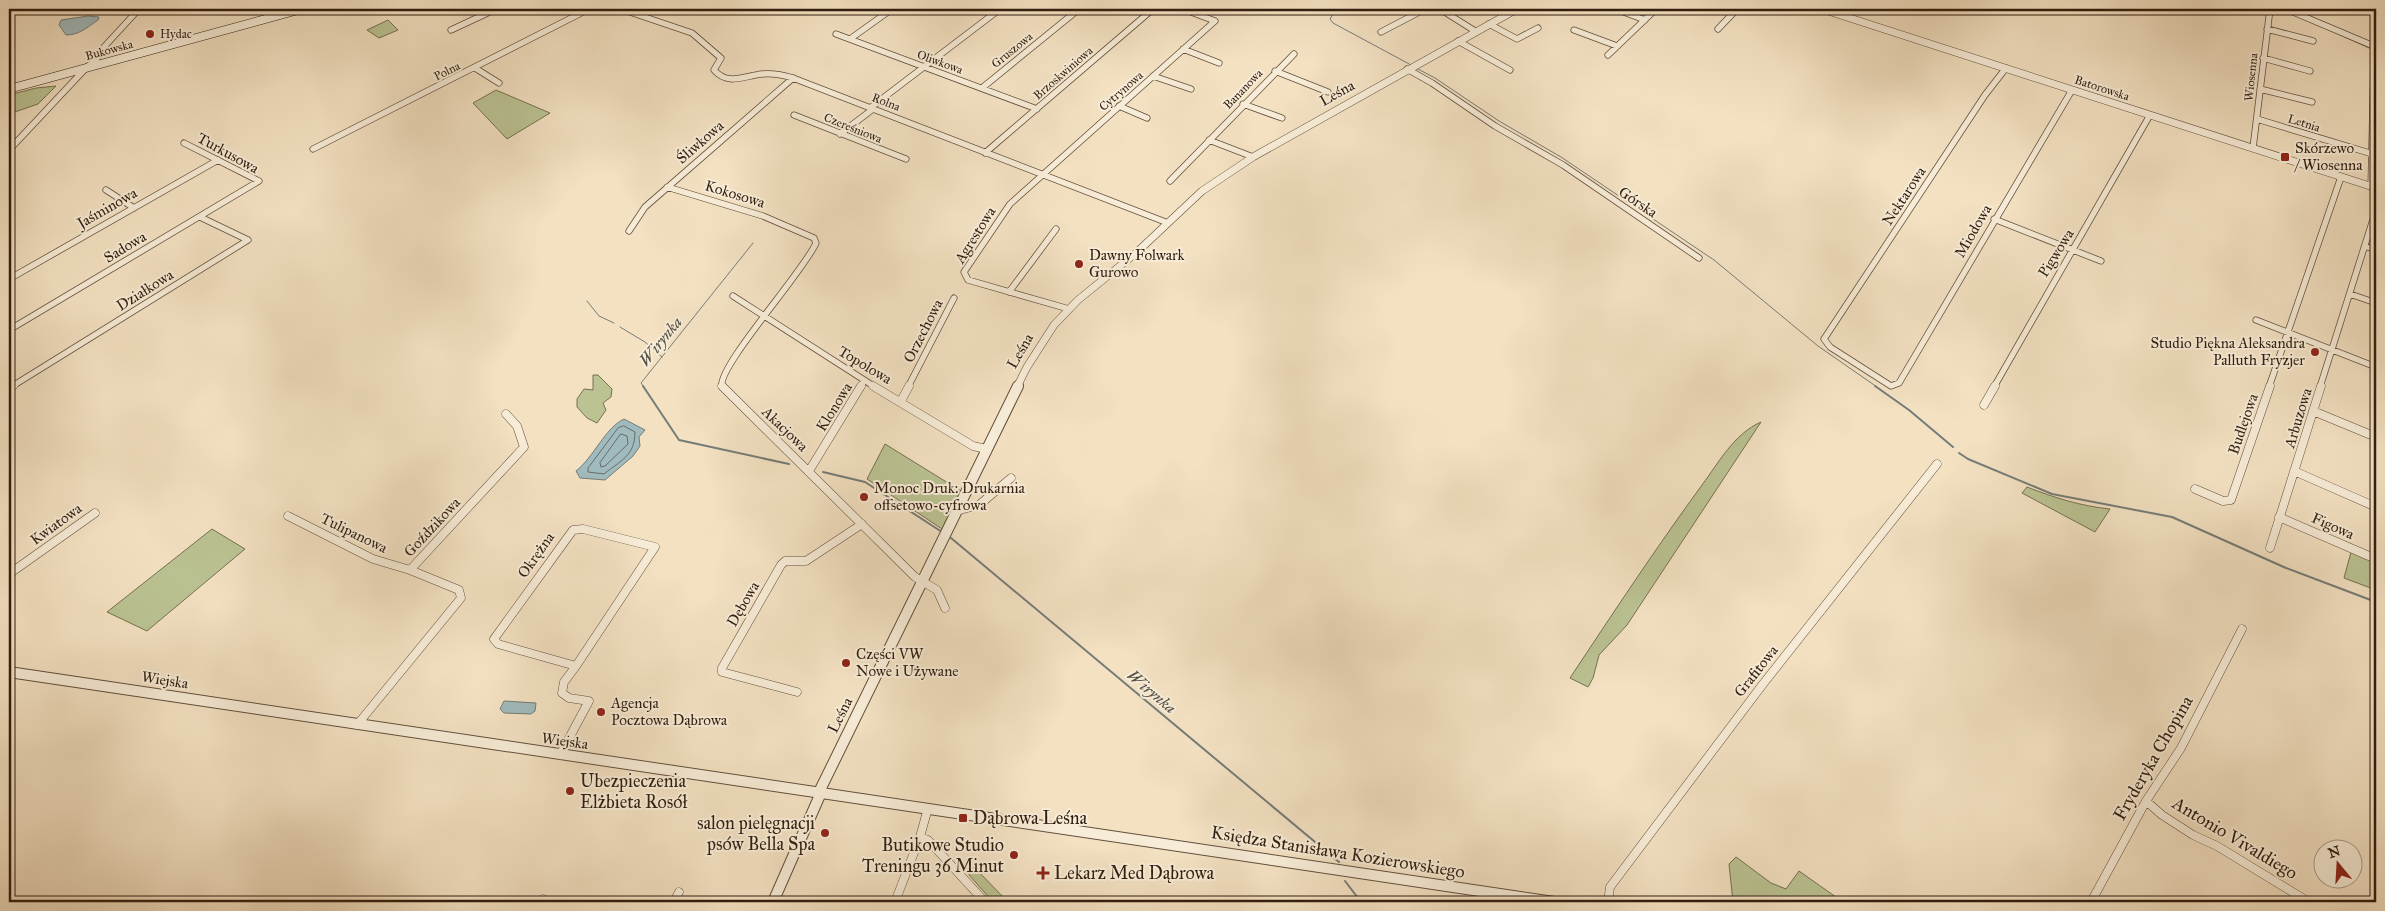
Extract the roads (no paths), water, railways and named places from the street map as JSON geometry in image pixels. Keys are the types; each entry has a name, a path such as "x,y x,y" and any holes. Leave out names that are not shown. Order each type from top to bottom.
{"main road":[{"name":"Bukowska","path":"9,84 289,9"},
{"name":"Bukowska","path":"9,89 302,9"}],"street":[{"path":"9,150 73,79 83,73 96,60 104,47 138,9"},
{"path":"451,30 496,9"},
{"name":"Polna","path":"313,149 589,9"},
{"name":"Rolna","path":"621,9 696,36 721,58 714,70 727,79 735,81 769,74 793,78 1168,223"},
{"path":"850,39 892,9"},
{"path":"840,134 1000,9"},
{"name":"Gruszowa","path":"982,88 1079,9"},
{"name":"Brzoskwiniowa","path":"985,153 1153,9"},
{"name":"Cytrynowa","path":"1041,175 1215,21 1183,9"},
{"path":"1380,32 1425,9"},
{"path":"1440,9 1475,32"},
{"name":"Leśna","path":"773,902 820,796 820,792 986,449 1040,344 1069,309 1124,264 1202,191 1253,157 1517,9"},
{"path":"1608,56 1656,9"},
{"path":"1718,28 1737,9"},
{"name":"Batorowska","path":"1822,9 2374,188"},
{"name":"Wiosenna","path":"2253,148 2270,9"},
{"path":"2286,9 2376,46"},
{"path":"2374,9 2376,20 2374,188"},
{"path":"1621,11 1644,20"},
{"path":"1489,24 1517,39 1538,28"},
{"path":"2267,29 2313,41"},
{"path":"1574,30 1617,46"},
{"name":"Oliwkowa","path":"836,34 1037,108"},
{"path":"1458,41 1510,70"},
{"path":"1183,50 1219,63"},
{"name":"Bananowa","path":"1170,181 1275,71 1294,54"},
{"path":"2263,58 2310,70"},
{"path":"475,68 499,83"},
{"name":"Nektarowa","path":"1898,385 1892,386 1863,370 1830,347 1824,339 1986,95 2006,68"},
{"name":"Górska","path":"1407,69 1432,83 1495,126 1563,165 1699,258"},
{"path":"1275,71 1328,92"},
{"path":"57,76 67,74 73,79"},
{"path":"1153,76 1191,90"},
{"name":"Śliwkowa","path":"629,231 645,207 793,78"},
{"path":"2260,89 2312,102"},
{"name":"Miodowa","path":"1898,385 2072,90"},
{"path":"1243,104 1282,118"},
{"path":"1119,106 1147,118"},
{"name":"Czereśniowa","path":"794,115 906,159"},
{"name":"Pigwowa","path":"1984,405 2071,250 2076,248 2150,115"},
{"name":"Letnia","path":"2257,119 2375,155"},
{"path":"1208,140 1253,157"},
{"name":"Turkusowa","path":"184,143 259,181 254,186"},
{"name":"Jaśminowa","path":"9,279 218,160"},
{"name":"Agrestowa","path":"1041,175 1010,204 964,272 968,280 1069,309"},
{"name":"Budlejowa","path":"2195,489 2223,502 2230,500 2289,333 2341,177"},
{"name":"Sadowa","path":"9,330 254,186"},
{"name":"Kokosowa","path":"667,187 764,216 794,228 814,238 816,243 813,250"},
{"path":"106,190 134,208"},
{"name":"Arbuzowa","path":"2270,548 2376,210"},
{"name":"Działkowa","path":"9,389 248,240 200,217"},
{"path":"1994,220 2100,261"},
{"path":"1009,292 1056,229"},
{"path":"2365,246 2376,250"},
{"name":"Akacjowa","path":"813,250 743,345 721,383 723,389 809,471 915,577 937,590 945,608"},
{"path":"2350,294 2376,303"},
{"name":"Topolowa","path":"734,296 864,381 901,401 973,446 986,449"},
{"name":"Orzechowa","path":"901,401 954,298"},
{"path":"2256,320 2376,367"},
{"name":"Klonowa","path":"809,471 864,381"},
{"path":"2313,411 2376,437"},
{"name":"Goździkowa","path":"357,725 461,598 459,590 410,570 524,447 517,426 506,414"},
{"name":"Grafitowa","path":"1608,902 1610,887 1712,750 1937,464"},
{"path":"2294,471 2376,506"},
{"path":"956,511 967,511 975,508 1011,478"},
{"name":"Kwiatowa","path":"9,574 95,513"},
{"name":"Tulipanowa","path":"288,516 374,559 410,570"},
{"name":"Figowa","path":"2279,517 2376,560"},
{"name":"Dębowa","path":"796,692 722,672 722,668 781,565 785,561 806,561 862,524"},
{"name":"Okrężna","path":"560,755 589,701 569,698 562,693 564,682 576,666 655,547 583,529 574,530 567,536 494,639 498,644 576,666"},
{"name":"Fryderyka Chopina","path":"2091,902 2146,801 2181,748 2242,629"},
{"name":"Wiejska","path":"9,672 1117,836"},
{"name":"Antonio Vivaldiego","path":"2146,801 2162,815 2185,830 2217,846 2309,902"},
{"path":"895,902 920,837 928,808"},
{"name":"Księdza Stanisława Kozierowskiego","path":"1117,836 1554,902"},
{"path":"920,837 928,840 985,902"},
{"path":"674,902 679,892"}],"water":[{"path":"88,16 99,17 91,25 75,34 66,35 59,25 61,20"},
{"path":"624,419 645,430 639,437 640,446 633,456 605,480 580,478 576,471 611,429"},
{"path":"504,701 536,703 535,711 531,714 504,713 500,709"}],"waterway":[{"path":"1336,9 1330,19 1333,23 1411,65"},
{"path":"2273,9 2292,14"},
{"path":"2336,33 2369,48"},
{"path":"1416,68 1435,78 1499,121 1561,157 1714,260 1818,346 1877,387"},
{"name":"Wirynka","path":"662,357 753,243"},
{"path":"587,301 599,316 614,323"},
{"path":"620,327 645,342 662,357"},
{"name":"Wirynka","path":"644,387 641,383 662,357"},
{"name":"Wirynka","path":"643,386 679,440 789,464"},
{"path":"1875,386 1909,410 1953,447"},
{"path":"1959,453 1968,459 2052,494 2172,517 2286,568 2376,602"},
{"name":"Wirynka","path":"823,472 865,482 942,532"},
{"name":"Wirynka","path":"951,538 1339,862"},
{"name":"Wirynka","path":"1345,881 1361,902"}],"place":[{"name":"Hydac","path":"150,34"},
{"name":"Skórzewo / Wiosenna","path":"2285,157"},
{"name":"Dawny Folwark Gurowo","path":"1079,264"},
{"name":"Studio Piękna Aleksandra Palluth Fryzjer","path":"2315,352"},
{"name":"Monoc Druk: Drukarnia offsetowo-cyfrowa","path":"864,497"},
{"name":"Części VW Nowe i Używane","path":"846,663"},
{"name":"Agencja Pocztowa Dąbrowa","path":"601,712"},
{"name":"Ubezpieczenia Elżbieta Rosół","path":"570,791"},
{"name":"Dąbrowa Leśna","path":"963,818"},
{"name":"salon pielęgnacji psów Bella Spa","path":"825,833"},
{"name":"Butikowe Studio Treningu 36 Minut","path":"1014,855"},
{"name":"Lekarz Med Dąbrowa","path":"1043,873"}]}
